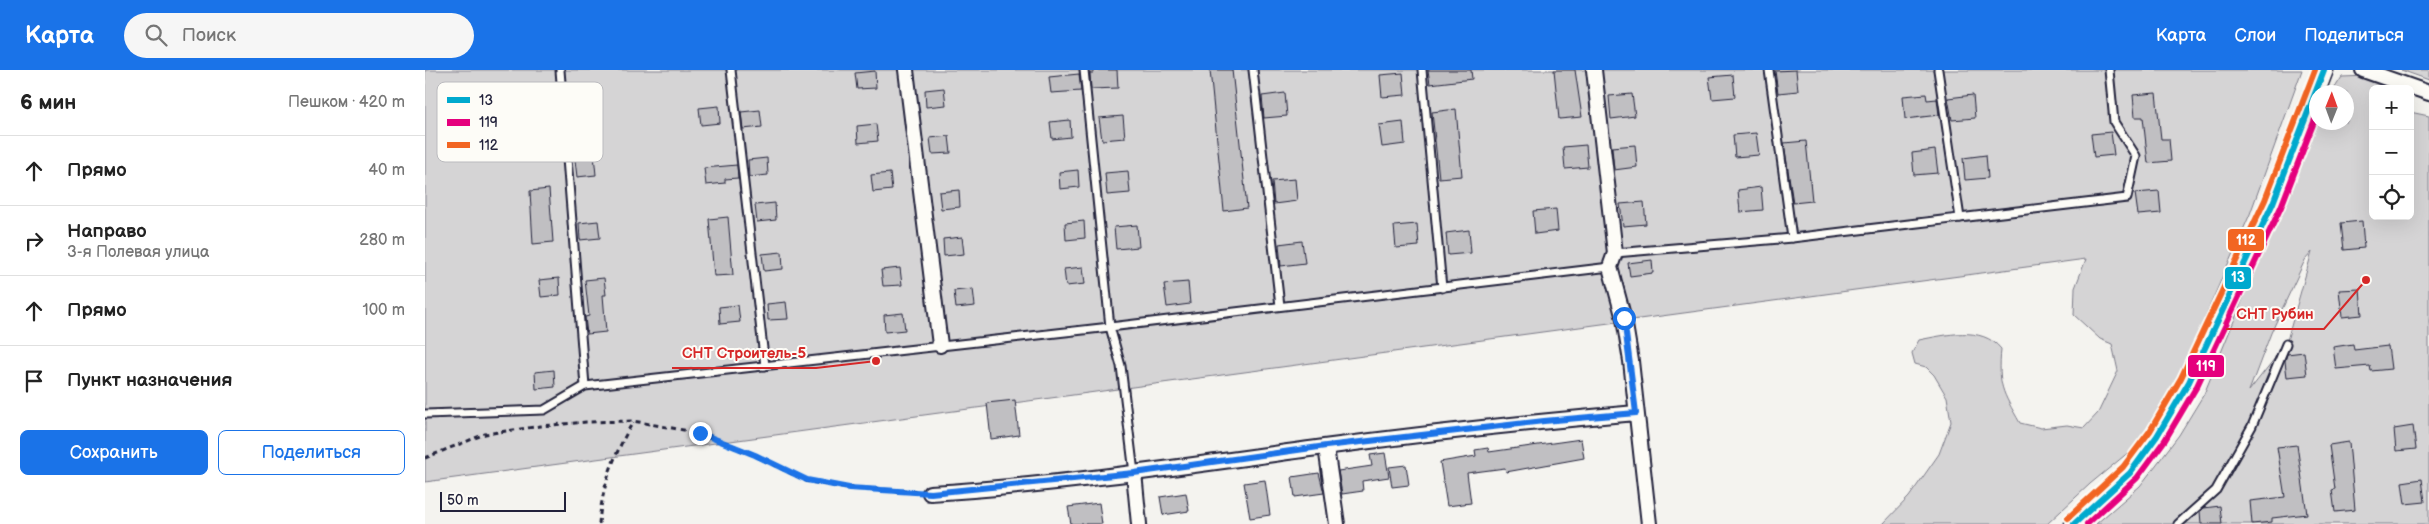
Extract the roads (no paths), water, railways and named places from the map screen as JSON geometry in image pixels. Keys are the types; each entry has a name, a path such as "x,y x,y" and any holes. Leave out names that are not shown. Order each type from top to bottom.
{"street":[{"path":"906,70 939,346"},
{"path":"1595,70 1613,260 1624,318 1649,524"},
{"path":"2074,524 2130,473 2157,436 2189,382 2273,203 2324,70"},
{"path":"2363,70 2429,93"},
{"path":"931,493 1134,473 1326,446 1544,421 1636,413"},
{"path":"1326,446 1337,524"},
{"path":"1134,473 1139,524"}],"lane":[{"path":"731,70 765,366"},
{"path":"1084,70 1110,327 1121,366 1134,473"},
{"path":"1253,70 1280,306"},
{"path":"1422,70 1442,288"},
{"path":"1769,70 1792,238"},
{"path":"1937,70 1960,218"},
{"path":"425,414 544,410 585,386 1442,288 1613,260 2127,198 2136,156 2114,122 2109,70"},
{"path":"567,162 585,386"},
{"path":"2179,524 2216,490 2252,426 2286,344"}],"place":[{"name":"СНТ Рубин","path":"2366,280"},
{"name":"СНТ Строитель-5","path":"876,361"}]}
